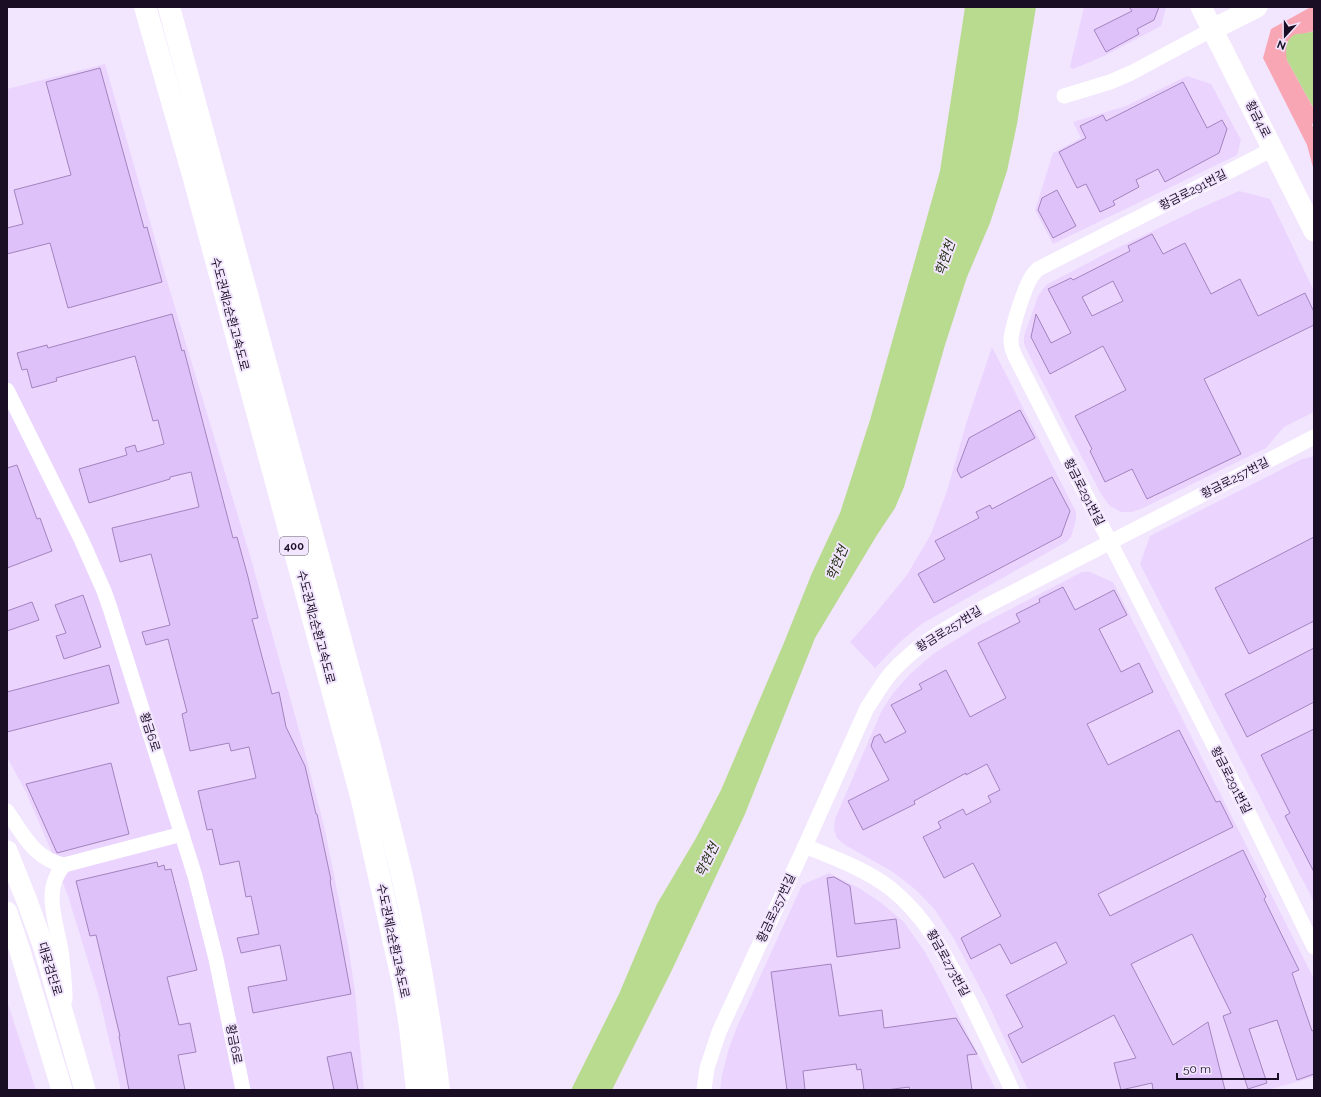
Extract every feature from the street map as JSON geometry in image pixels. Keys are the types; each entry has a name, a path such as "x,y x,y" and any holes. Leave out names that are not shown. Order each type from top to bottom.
{"highway":[{"name":"수도권제2순환고속도로","path":"145,7 193,175 362,800 403,983 410,1027 417,1090"},
{"name":"수도권제2순환고속도로","path":"169,7 392,834 412,922 439,1090"}],"main road":[{"name":"황금4로","path":"1201,7 1314,231"},
{"path":"1213,29 1256,7"},
{"name":"대곶검단로","path":"7,850 28,902 44,948 85,1090"},
{"name":"대곶검단로","path":"7,912 62,1090"}],"street":[{"path":"1064,96 1098,86 1131,73 1213,29"},
{"name":"황금로291번길","path":"1273,149 1046,265 1033,274 1027,286 1010,342 1012,350 1314,947"},
{"name":"황금6로","path":"7,390 81,539 104,591 195,876 216,959 243,1090"},
{"name":"황금로257번길","path":"704,1090 707,1068 719,1032 867,708 880,688 900,664 920,646 939,632 972,613 1314,437"},
{"path":"7,811 29,844 38,853 54,863 64,865 182,834"},
{"name":"황금로273번길","path":"805,846 832,857 875,878 907,903 922,920 935,937 950,962 1012,1090"},
{"path":"64,865 58,872 54,882 52,902 63,965 67,1026"}],"shaded area":[{"path":"1084,7 1166,7 1161,26 1104,56 1073,69 1070,67"},
{"path":"1311,7 1314,7 1314,31 1304,34 1297,34 1287,60 1314,109 1314,121 1312,125 1314,129 1314,171 1307,145 1263,58 1271,29"},
{"path":"105,64 167,281 251,559 299,730 325,830 348,945 355,992 364,1090 121,1090 99,997 68,896 50,848 26,792 7,757 7,89"},
{"path":"1187,76 1211,84 1241,140 1237,155 1053,244 1035,210 1053,153 1081,138 1073,122 1126,106"},
{"path":"1239,191 1270,199 1314,291 1314,412 1284,427 1266,448 1143,508 1132,512 1121,512 1110,506 1101,494 1024,344 1024,336 1038,296 1046,285 1105,254"},
{"path":"992,347 1076,512 1076,520 1071,537 1066,542 923,623 901,641 875,668 850,642 907,575 931,534 947,491 966,424"},
{"path":"1314,456 1314,902 1140,564 1150,536 1300,460"},
{"path":"1082,572 1090,572 1113,582 1314,979 1314,1077 1267,1090 1028,1090 986,999 954,939 935,910 916,890 893,872 845,845 837,838 834,830 835,819 882,710 894,692 910,674 933,654 978,626"},
{"path":"829,873 859,888 880,902 904,922 925,952 996,1090 720,1090 728,1051 737,1027 802,885"},
{"path":"7,1001 36,1090 7,1090"}],"water":[{"name":"학현천","path":"965,7 1036,7 1017,124 1007,171 990,223 967,277 945,345 904,487 895,508 815,638 745,814 672,970 612,1090 571,1090 619,994 657,904 696,838 721,790 812,573 840,513 870,420 940,171"},
{"path":"1314,31 1314,109 1287,60 1286,52 1287,44 1291,37"}],"building":[{"path":"1129,7 1159,7 1154,20 1137,29 1139,34 1106,52 1094,30 1132,11"},
{"path":"100,68 144,228 147,227 162,282 68,308 50,243 7,254 7,228 23,224 14,190 71,175 46,82"},
{"path":"1183,82 1207,128 1222,120 1227,129 1219,153 1165,182 1158,169 1136,180 1139,187 1113,201 1115,205 1100,212 1086,184 1077,188 1059,152 1086,138 1080,126 1103,115 1106,121"},
{"path":"1057,190 1076,226 1053,238 1038,210 1042,198"},
{"path":"1152,234 1163,254 1185,243 1211,294 1240,279 1258,316 1305,293 1314,312 1314,325 1204,379 1241,454 1147,499 1132,469 1105,482 1090,451 1092,449 1075,416 1126,390 1103,346 1050,374 1031,337 1036,314 1051,343 1071,333 1048,289 1071,278 1073,280 1130,251 1128,246","holes":["1113,281 1123,301 1092,316 1082,297"]},
{"path":"172,314 182,351 184,350 233,538 237,537 248,577 258,618 252,619 272,694 279,692 286,727 305,766 331,880 351,994 253,1013 248,987 287,980 280,945 241,953 237,938 259,934 251,896 246,897 239,861 220,865 212,829 207,830 198,791 256,778 249,747 231,751 229,743 190,751 182,714 187,712 168,639 146,645 142,632 170,625 151,554 120,562 112,528 199,507 191,472 170,477 170,479 89,503 79,469 127,455 125,448 135,445 137,452 164,444 158,420 153,421 135,356 56,378 57,381 32,388 27,369 22,370 17,353 47,345 48,348"},
{"path":"1020,410 1035,438 961,478 957,470 969,438"},
{"path":"17,465 37,519 40,518 52,551 7,568 7,468"},
{"path":"1052,477 1070,511 1061,536 934,603 918,574 945,559 935,541 979,518 976,512 990,505 992,509"},
{"path":"1314,537 1314,621 1249,654 1215,588"},
{"path":"1063,587 1075,610 1114,590 1127,615 1099,629 1121,672 1139,663 1153,692 1087,724 1108,765 1179,730 1216,802 1220,801 1233,827 1098,894 1110,916 1243,850 1266,897 1264,899 1299,970 1292,973 1312,1031 1314,1030 1314,1074 1297,1080 1277,1020 1249,1029 1267,1083 1248,1089 1223,1016 1231,1013 1192,934 1131,964 1173,1045 1208,1022 1225,1090 1153,1090 1152,1083 1121,1090 1114,1063 1136,1058 1114,1015 1022,1063 1008,1035 1023,1027 1006,995 1067,963 1056,942 1011,964 1000,944 971,959 961,938 1001,916 973,863 944,878 923,837 941,828 938,822 963,809 966,815 991,802 988,796 1000,790 987,764 966,775 966,773 914,801 915,804 863,830 848,801 889,780 871,746 874,737 880,734 885,743 906,732 891,705 922,689 919,684 946,670 970,717 1006,698 978,643 1020,622 1016,614 1040,602 1039,599"},
{"path":"83,595 101,647 64,659 56,636 66,633 55,605"},
{"path":"32,602 39,620 7,631 7,611"},
{"path":"1314,648 1314,702 1247,737 1225,694"},
{"path":"109,665 119,703 7,732 7,692"},
{"path":"1314,729 1314,872 1285,816 1290,813 1261,755"},
{"path":"111,763 129,834 57,853 26,784"},
{"path":"157,862 158,867 164,865 165,870 171,869 197,970 167,977 179,1025 190,1023 196,1052 178,1055 185,1090 129,1090 120,1036 96,935 90,936 76,881"},
{"path":"834,877 850,886 855,924 896,919 900,948 837,957 827,878"},
{"path":"831,964 839,1016 882,1010 884,1028 956,1018 977,1054 967,1055 972,1090 910,1090 909,1087 886,1090 864,1090 861,1069 857,1070 856,1064 803,1071 805,1090 787,1090 771,972"},
{"path":"351,1052 358,1090 334,1090 327,1057"}]}
